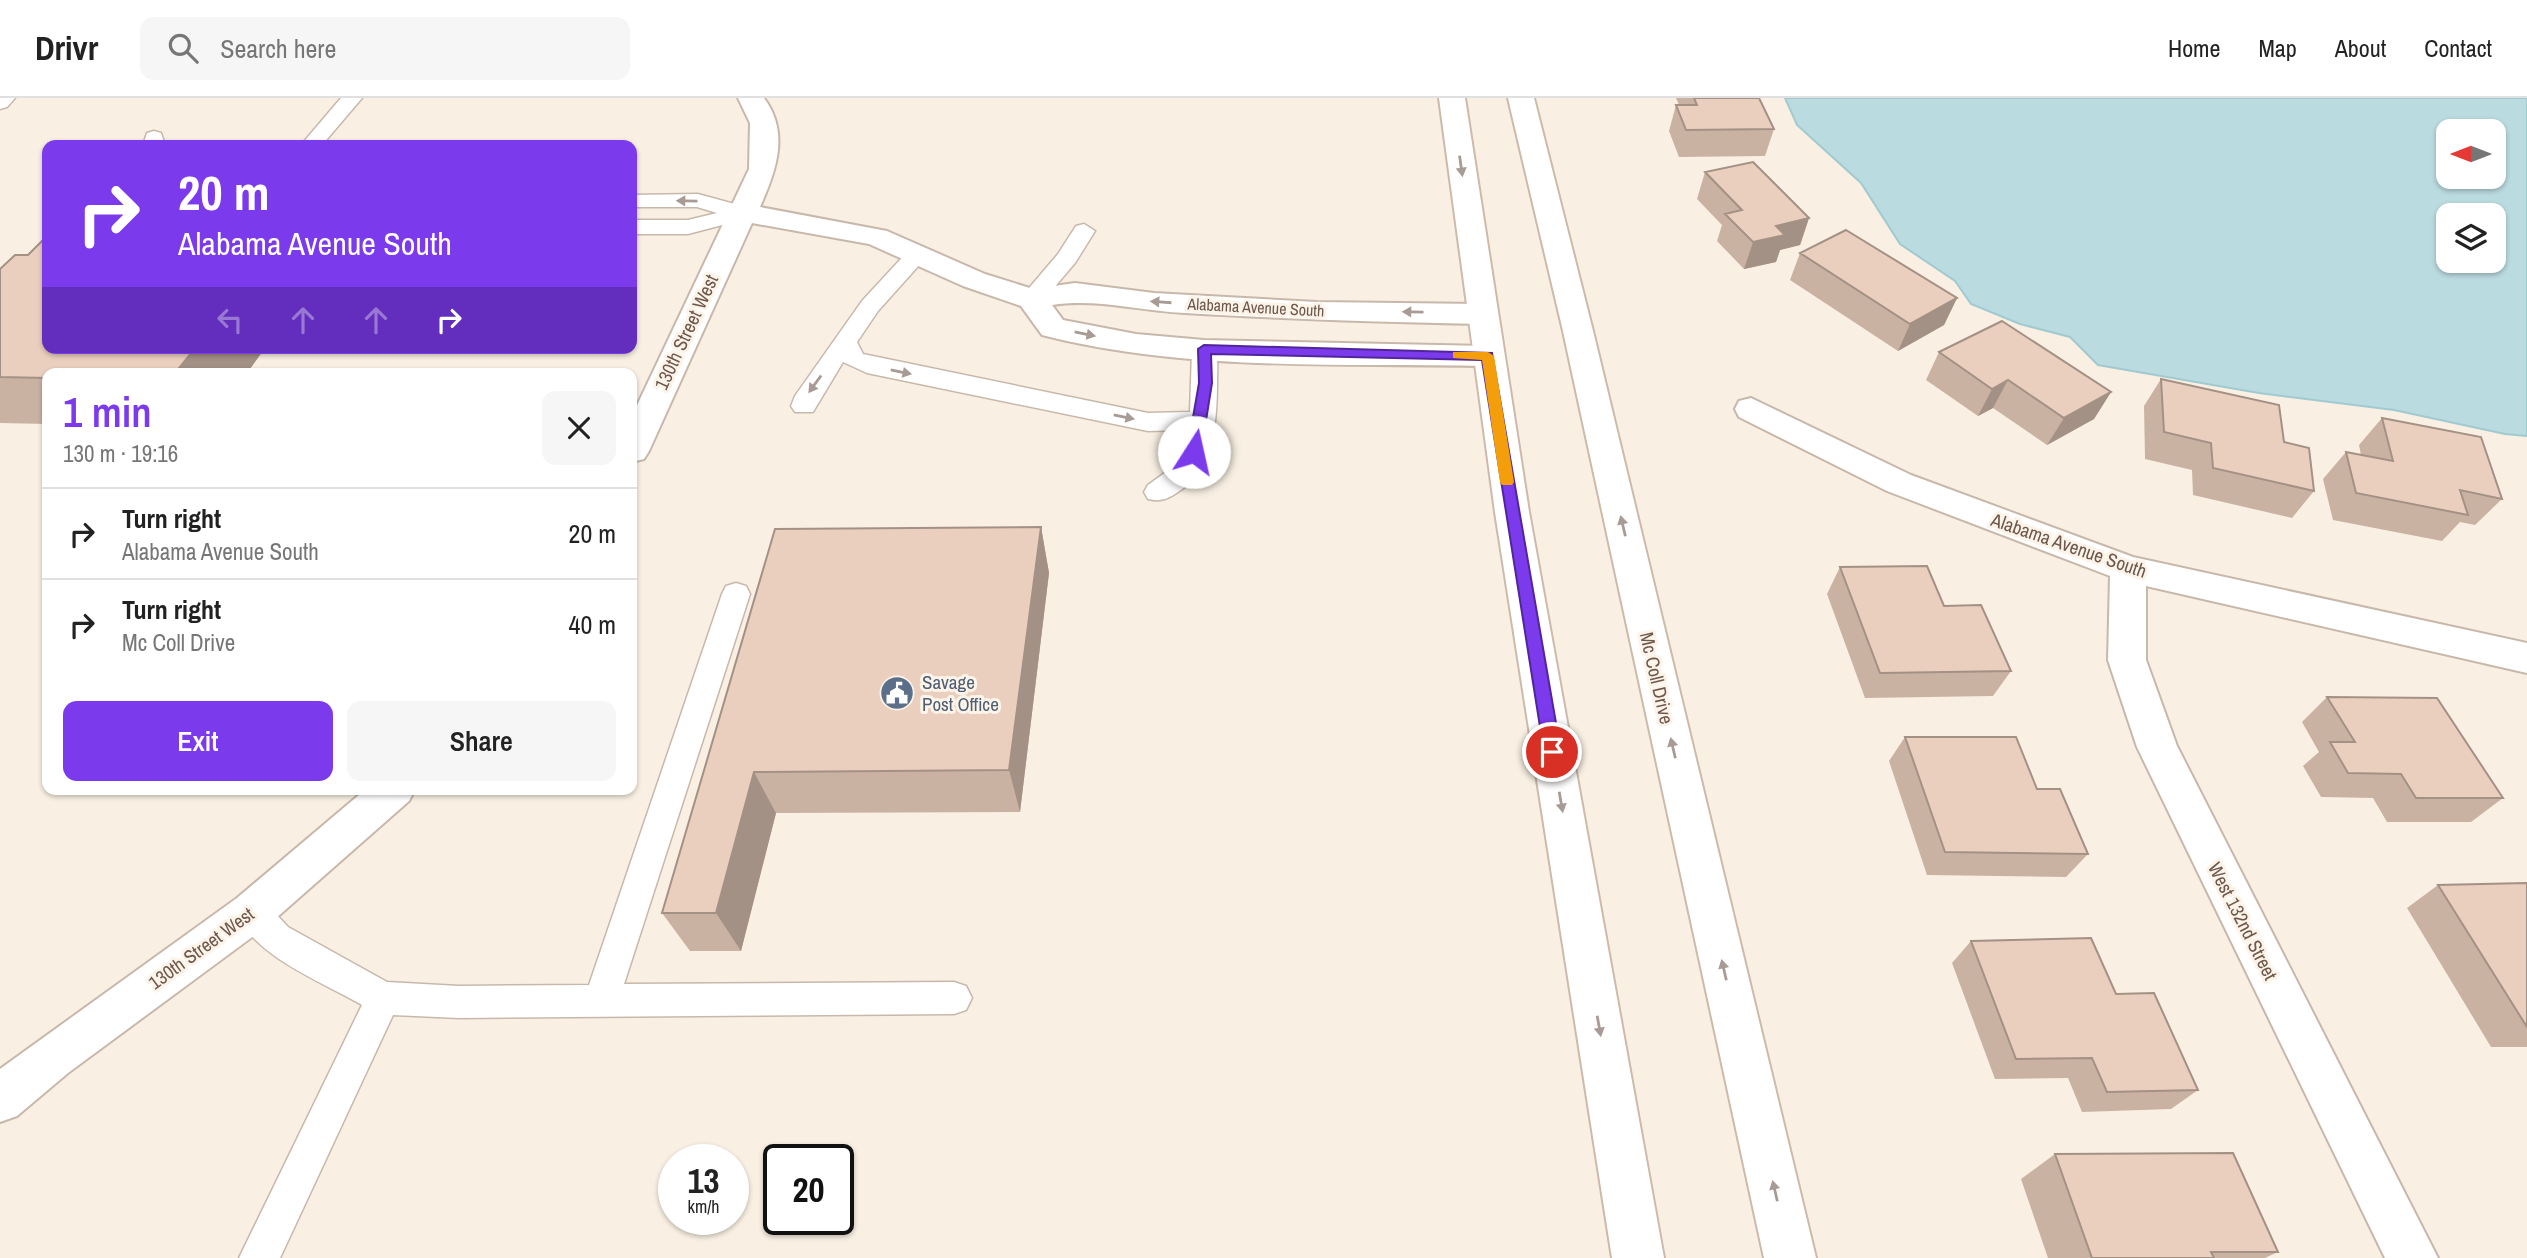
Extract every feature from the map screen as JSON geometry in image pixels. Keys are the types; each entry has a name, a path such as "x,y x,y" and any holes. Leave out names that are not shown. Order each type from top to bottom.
{"street":[{"name":"130th Street West","path":"637,440 741,213 764,169 766,132 757,105 751,98"},
{"path":"1452,98 1481,314 1638,1258"},
{"name":"Mc Coll Drive","path":"1521,98 1575,318 1790,1258"},
{"name":"Alabama Avenue South","path":"741,213 784,218 877,237 974,279 1032,299 1075,292 1154,302 1303,310 1481,314"},
{"path":"1032,299 1053,328 1136,344 1204,349 1488,356"},
{"name":"Alabama Avenue South","path":"1751,409 1899,483 2128,569 2527,658"},
{"name":"West 132nd Street","path":"2128,569 2127,660 2157,747 2412,1258"},
{"name":"130th Street West","path":"0,1099 51,1057 252,912 388,795"}],"lane":[{"path":"0,103 5,98"},
{"path":"315,140 352,98"},
{"path":"637,201 698,201 741,213"},
{"path":"637,227 688,227 741,213"},
{"path":"1032,299 1067,258 1084,231"},
{"path":"804,406 807,396 870,306 918,254"},
{"path":"845,342 853,359 867,365 1148,422 1182,423 1200,418"},
{"path":"1157,492 1168,487 1190,466 1206,383 1204,349"},
{"path":"601,1000 736,594"},
{"path":"252,912 276,938 383,998 459,1002 954,998"},
{"path":"259,1258 383,998"}],"water":[{"path":"1785,98 2527,98 2527,436 2505,434 2394,410 2259,393 2098,365 2070,337 2020,324 1971,304 1955,281 1900,244 1861,183 1797,125"}],"building":[{"path":"1694,98 1759,98 1774,129 1686,130 1676,105 1697,105"},
{"path":"1753,162 1809,218 1776,226 1785,235 1753,242 1725,214 1742,210 1705,172"},
{"path":"1846,230 1957,298 1910,324 1800,253"},
{"path":"42,241 42,354 190,354 179,368 42,368 42,378 0,377 0,269 15,255 28,255"},
{"path":"2002,321 2111,392 2064,418 2008,380 1992,389 1939,352"},
{"path":"2161,379 2279,405 2284,442 2309,448 2314,491 2213,468 2211,443 2164,432"},
{"path":"2382,418 2481,437 2502,499 2460,490 2468,515 2356,493 2346,452 2393,461"},
{"name":"Savage Post Office","path":"1041,527 1009,770 754,772 716,913 662,913 775,529"},
{"path":"1927,566 1944,606 1981,605 2011,671 1880,673 1840,567"},
{"path":"2327,697 2437,698 2503,798 2416,798 2401,774 2348,773 2330,742 2355,742"},
{"path":"1905,737 2016,737 2037,789 2060,789 2088,854 1945,852"},
{"path":"2527,883 2527,1027 2438,885"},
{"path":"2091,938 2116,994 2154,993 2198,1090 2107,1092 2092,1058 2016,1059 1971,941"},
{"path":"2233,1153 2278,1252 2211,1252 2214,1258 2092,1258 2055,1154"}],"slow traffic":[{"path":"1457,355 1488,356 1507,482"}],"place":[{"name":"Savage Post Office","path":"897,693"}],"route":[{"path":"1194,452 1206,383 1204,349 1488,356 1552,752"}]}
